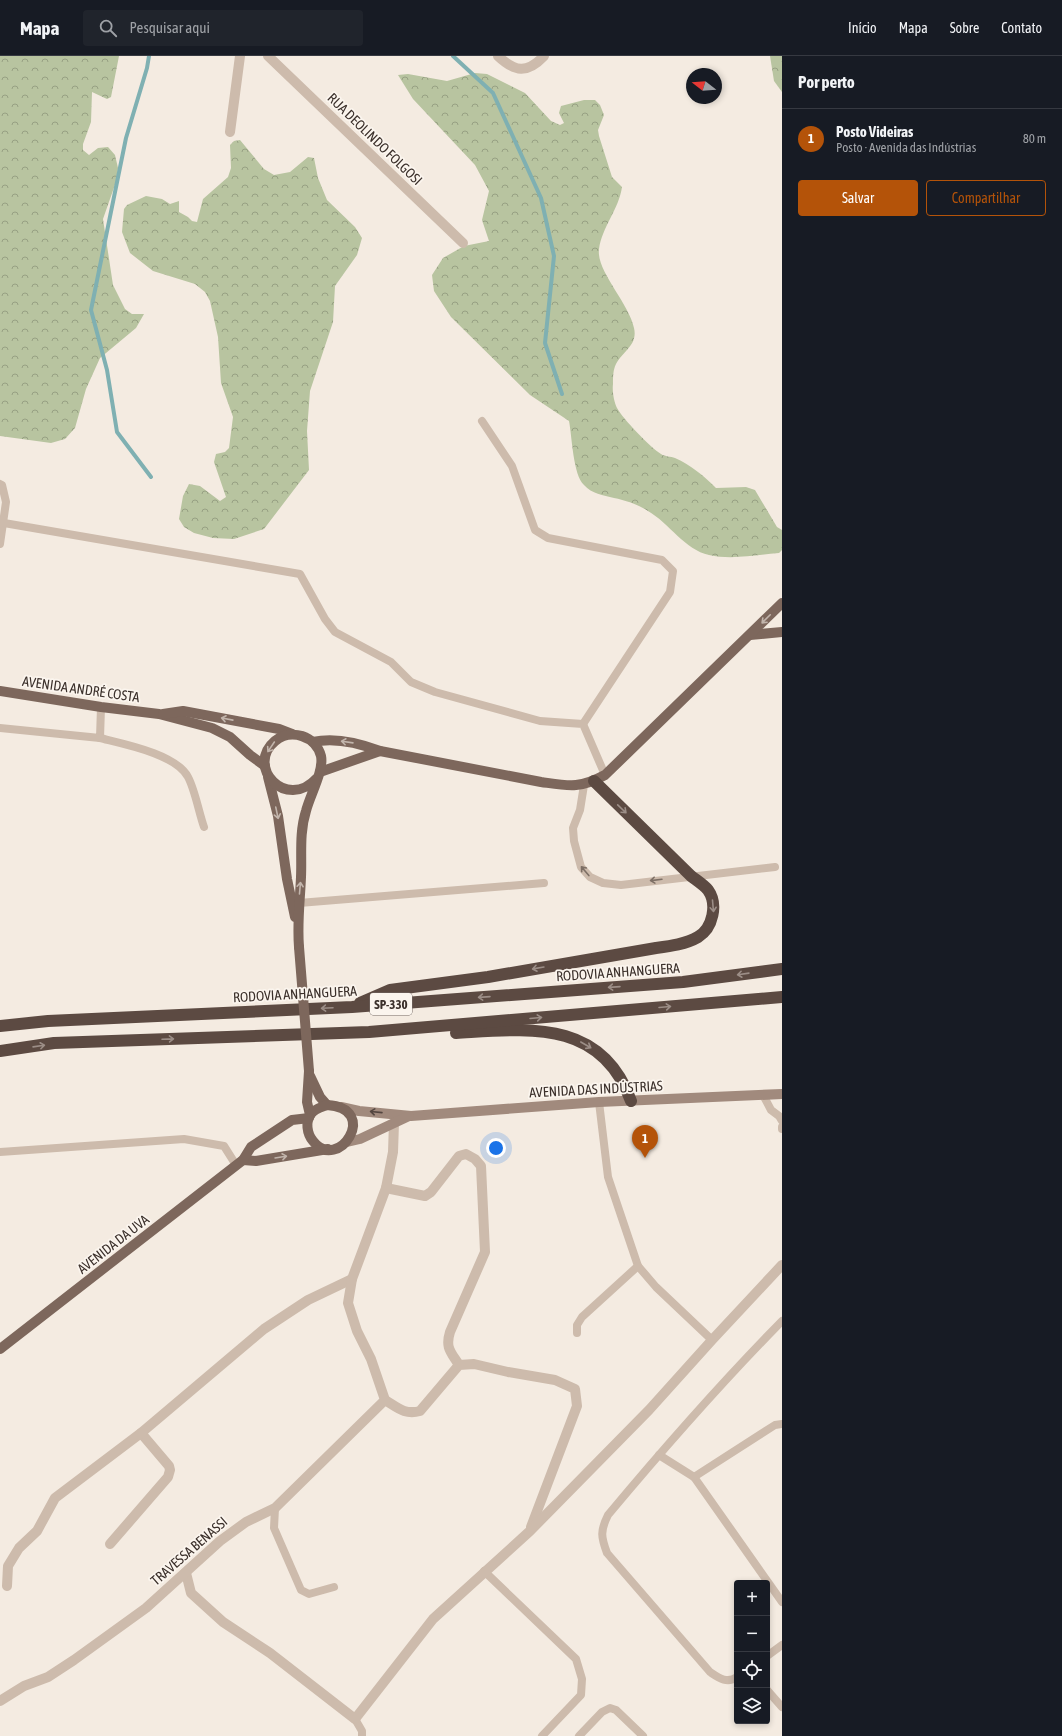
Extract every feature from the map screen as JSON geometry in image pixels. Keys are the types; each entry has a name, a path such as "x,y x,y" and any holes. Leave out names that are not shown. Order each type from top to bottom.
{"highway":[{"path":"352,1007 390,990 488,977 683,943 700,936 709,925 714,913 714,902 708,890 589,783"},
{"name":"RODOVIA ANHANGUERA","path":"0,1026 48,1021 352,1007 683,982 782,969"},
{"name":"SP-330","path":"0,1051 54,1043 369,1032 782,997"},
{"path":"369,1032 405,1035 531,1029 557,1033 574,1038 594,1049 613,1067 625,1084 631,1101"}],"main road":[{"path":"313,742 326,739 364,745 380,751 541,782 568,786 589,783 605,775 782,603"},
{"path":"750,635 782,632"},
{"name":"AVENIDA ANDRÉ COSTA","path":"0,691 102,707 159,714"},
{"path":"159,714 183,711 280,729 292,734 300,735 313,742 318,748 321,756 318,775 303,820 298,926 309,1073 307,1102 309,1117 308,1131 313,1142 320,1147 328,1149"},
{"path":"159,714 212,728 230,736 266,771 274,783 282,789 291,791 301,790 310,785 318,775 380,751"},
{"path":"292,734 279,738 269,748 265,757 266,771 278,816 286,878 298,926"},
{"path":"309,1073 320,1097 327,1105"},
{"name":"AVENIDA DAS INDÚSTRIAS","path":"340,1107 359,1111 411,1116 599,1102 781,1094"},
{"path":"239,1163 328,1149 341,1146 347,1142 352,1130 352,1123 346,1111 340,1107 327,1105 314,1110 309,1117"},
{"name":"AVENIDA DAS INDÚSTRIAS","path":"347,1142 360,1139 411,1116"},
{"name":"AVENIDA DA UVA","path":"0,1350 239,1163 251,1147 292,1120 309,1117"}],"street":[{"path":"230,132 240,56"},
{"name":"RUA DEOLINDO FOLGOSI","path":"268,56 463,243"},
{"path":"498,56 507,65 518,69 528,68 544,56"},
{"path":"394,1123 393,1152 386,1188 352,1279 348,1303 357,1331 371,1359 385,1400 399,1409 411,1413 420,1411 459,1365 474,1364 508,1372 556,1380 575,1389 577,1406 530,1531"},
{"path":"386,1188 425,1196 431,1192 459,1156 466,1154 476,1159 481,1166 485,1252 447,1342 448,1347 459,1365"},
{"path":"186,1573 191,1593 223,1622 270,1653 354,1719 433,1619 484,1571 530,1531 649,1410 782,1265"},
{"path":"7,1586 8,1566 19,1548 37,1531 55,1498 141,1433 264,1329 308,1300 352,1279"},
{"name":"TRAVESSA BENASSI","path":"0,1701 24,1686 48,1677 74,1660 146,1608 225,1537 246,1522 275,1508 385,1400"},
{"path":"110,1544 168,1477 170,1470 169,1466 141,1433"}],"lane":[{"path":"482,421 512,466 535,530 548,538 662,560 673,571 670,592 582,724"},
{"path":"0,484 2,485 6,502 0,544"},
{"path":"4,523 300,574 325,618 335,632 391,662 412,682 435,692 540,721 582,724"},
{"path":"100,738 102,707"},
{"path":"582,724 605,775"},
{"path":"0,728 100,738 134,747 172,760 188,776 204,827"},
{"path":"589,783 573,828 574,841 581,867 590,877 603,883 620,885 775,866"},
{"path":"299,904 544,883"},
{"path":"763,1095 771,1110 779,1116 782,1121"},
{"path":"599,1102 608,1177 638,1266 656,1287 712,1340"},
{"path":"0,1152 184,1139 224,1146 239,1163"},
{"path":"577,1333 577,1325 582,1317 638,1266"},
{"path":"734,1679 721,1680 710,1672 607,1553 602,1540 602,1527 608,1514 659,1455 733,1372 782,1321"},
{"path":"694,1477 775,1425 782,1424"},
{"path":"659,1455 694,1477 782,1602"},
{"path":"275,1508 274,1528 301,1590 304,1594 309,1594 334,1587"},
{"path":"484,1571 576,1659 582,1679 581,1695 542,1736"},
{"path":"770,1654 782,1646"},
{"path":"770,1693 782,1707"},
{"path":"579,1736 602,1712 610,1708 616,1710 643,1736"},
{"path":"354,1719 362,1731 362,1736"}],"green space":[{"path":"0,56 119,56 111,97 107,99 92,92 91,122 83,144 83,150 89,155 98,148 108,147 115,155 118,168 117,179 103,219 113,285 125,309 132,314 144,314 136,328 100,358 86,389 75,428 65,439 51,443 0,436"},
{"path":"770,56 782,56 782,92 774,81"},
{"path":"475,73 487,74 525,93 551,121 560,125 564,123 559,113 561,106 584,100 595,100 600,105 604,115 598,130 599,136 612,177 622,187 618,203 603,233 599,249 599,258 607,277 631,318 635,334 629,348 619,359 614,369 613,390 616,406 630,425 656,451 663,455 673,457 692,467 716,488 746,487 755,490 777,527 782,530 782,550 779,553 744,557 726,557 709,555 700,552 692,548 656,516 644,509 627,501 598,494 587,488 580,480 577,473 569,421 530,395 451,317 434,291 432,275 443,258 464,246 489,241 482,220 489,191 475,165 413,99 398,75 408,74 447,81"},
{"path":"240,140 264,169 274,175 290,172 308,157 314,158 318,178 327,200 355,227 362,238 357,255 335,286 333,322 310,391 307,431 309,470 264,529 234,539 213,538 194,533 184,527 179,519 183,496 189,484 200,486 220,501 226,497 214,462 216,454 225,452 229,448 233,417 221,383 218,337 210,301 205,292 195,284 153,271 130,253 122,232 124,209 127,205 146,196 162,199 170,204 179,201 179,212 192,221 197,222 203,199 228,177 231,168 230,145 234,141"}],"waterway":[{"path":"149,56 147,68 126,138 91,310 107,370 117,432 151,477"},
{"path":"453,56 493,93 541,198 554,256 545,343 562,394"}],"place":[{"name":"Posto Videiras","path":"645,1158"}]}
